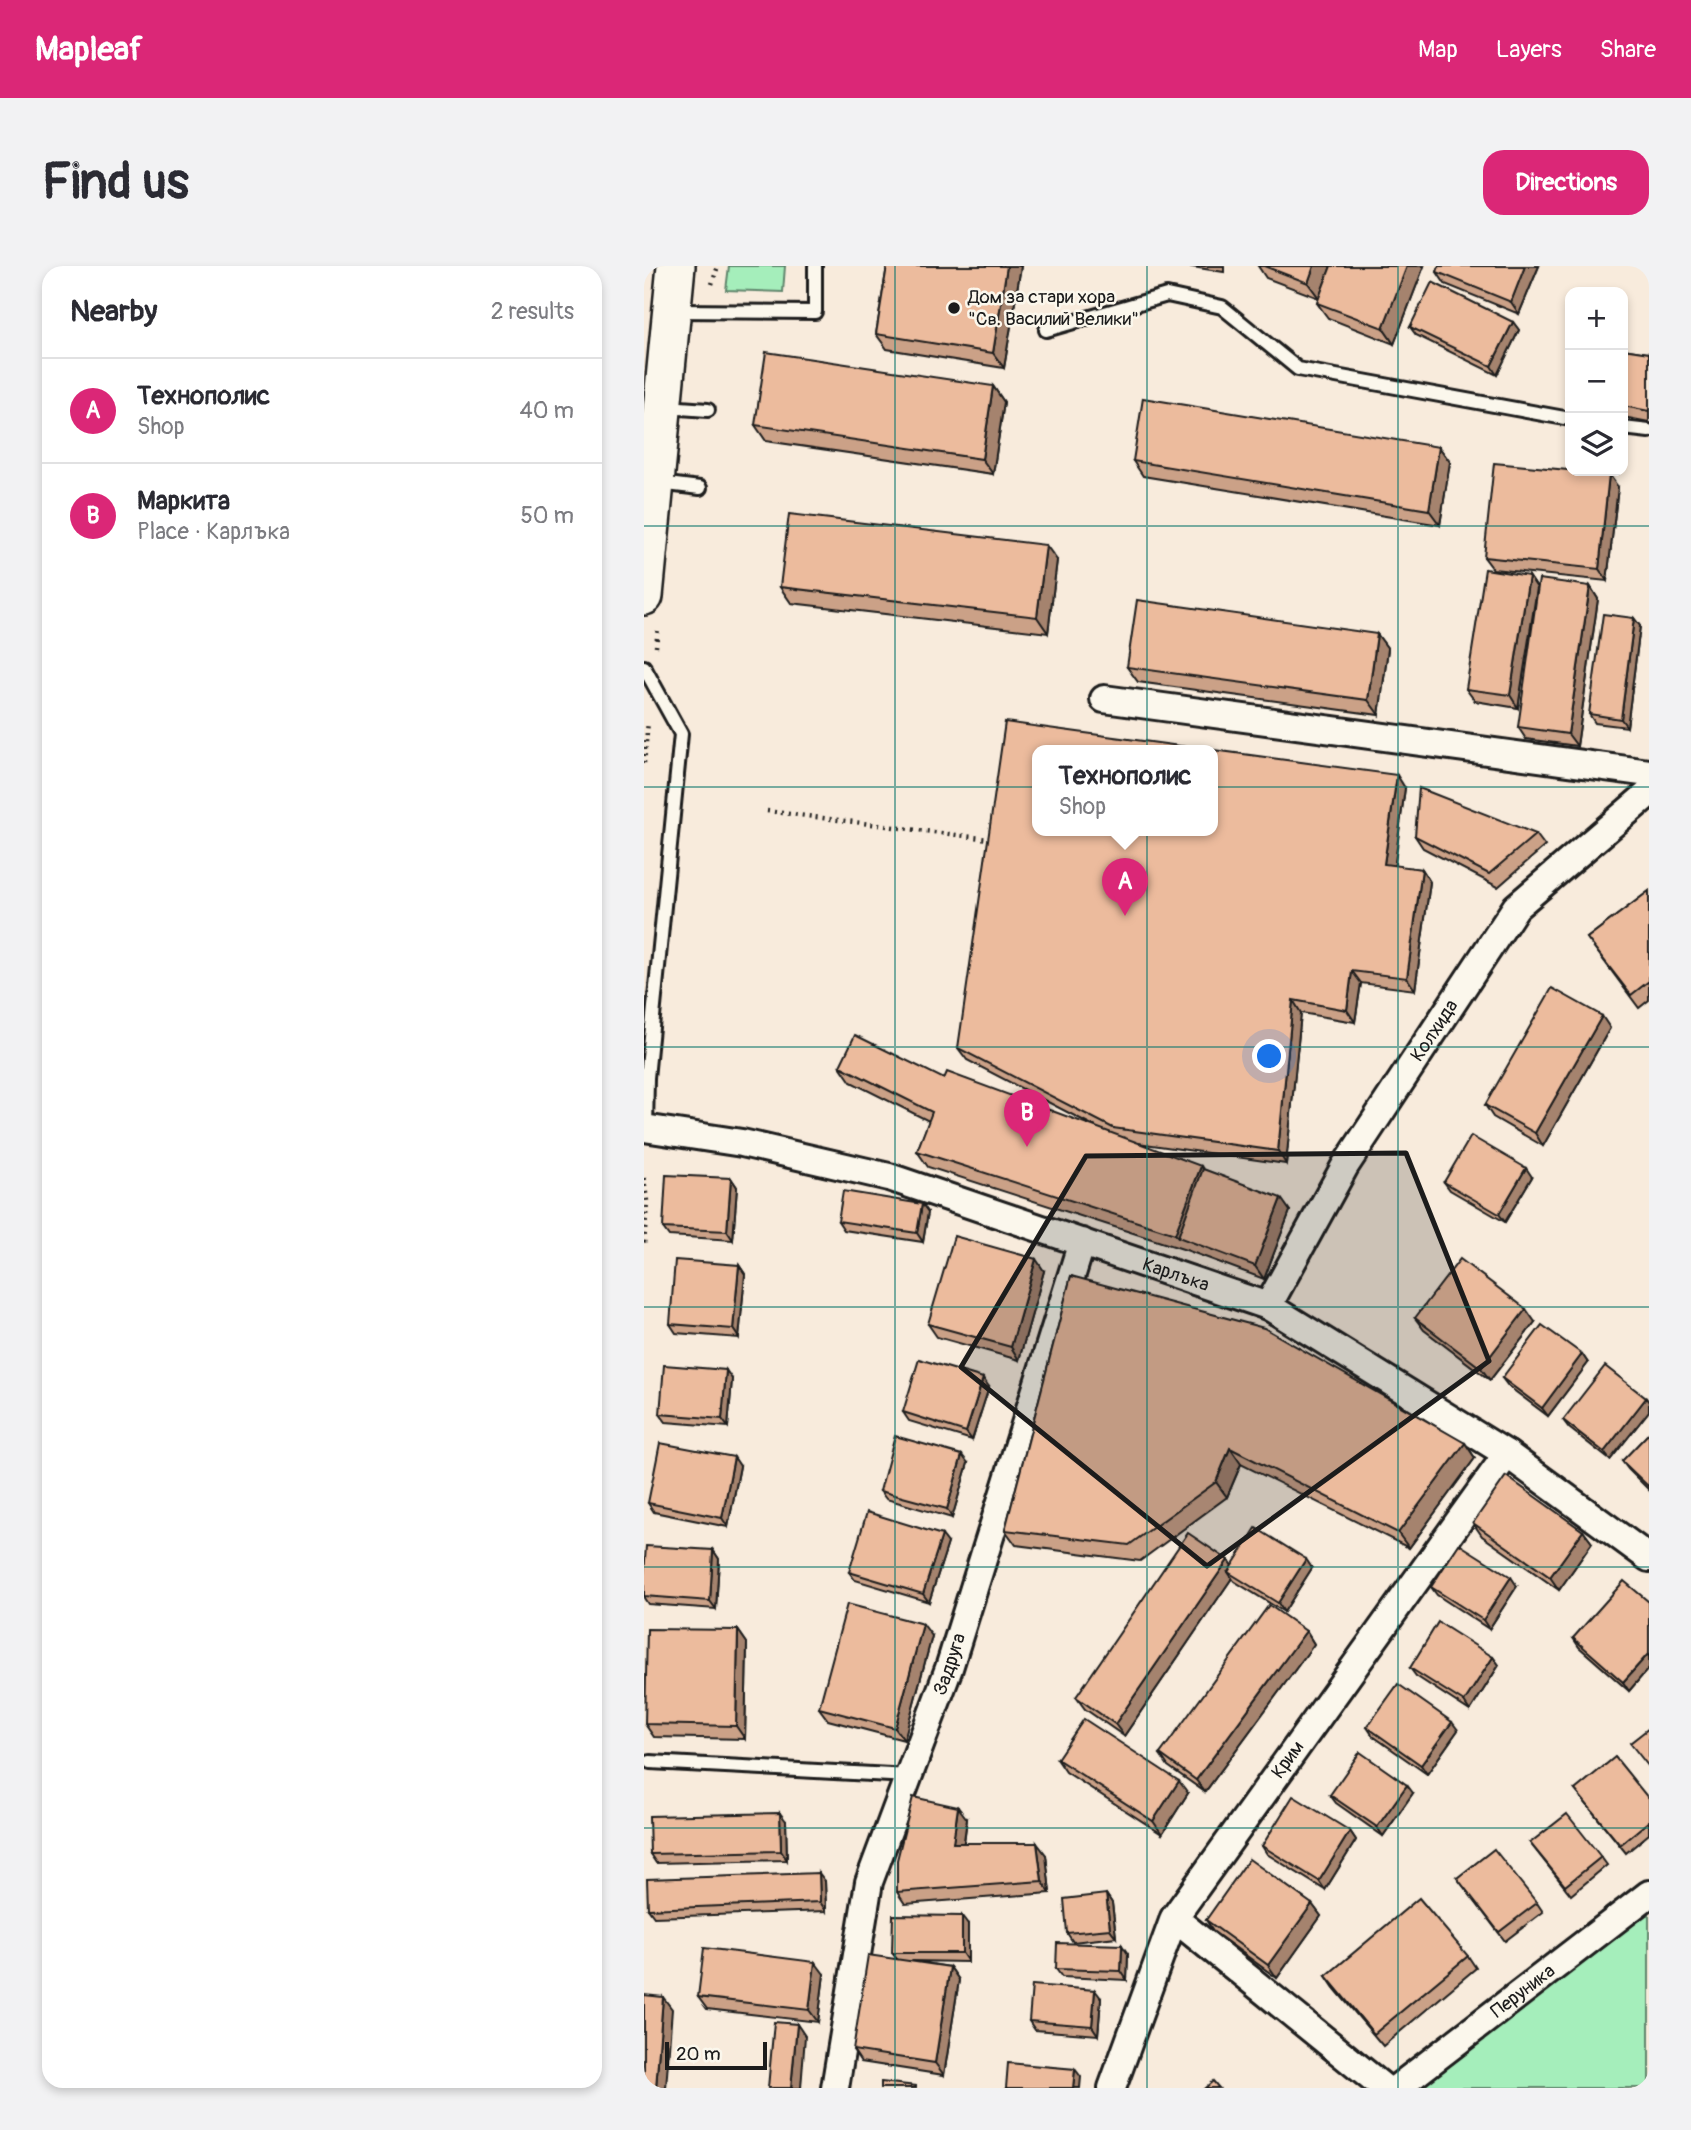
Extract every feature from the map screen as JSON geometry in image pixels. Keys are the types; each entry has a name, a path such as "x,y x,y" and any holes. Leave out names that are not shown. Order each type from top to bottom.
{"main road":[{"path":"644,596 676,266"}],"street":[{"path":"1104,699 1649,773"},
{"name":"Колхида","path":"1268,1306 1345,1166 1516,907 1649,793"},
{"name":"Карлъка","path":"645,1128 741,1143 889,1177 1268,1306 1507,1454 1649,1558"},
{"name":"Задруга","path":"835,2088 869,1882 949,1668 1082,1242"},
{"name":"Крим","path":"1112,2088 1174,1918 1507,1454"},
{"name":"Перуника","path":"1397,2088 1649,1894"},
{"path":"1174,1918 1384,2088"}],"lane":[{"path":"671,311 815,312 815,266"},
{"path":"1046,330 1167,295 1222,307 1298,369 1565,418"},
{"path":"662,407 708,410"},
{"path":"1628,429 1649,431"},
{"path":"655,483 700,488"},
{"path":"644,667 681,734 647,1078 645,1128"},
{"path":"650,1762 909,1776"}],"path":[{"path":"767,811 989,839"},
{"path":"644,1178 648,1201 644,1245"}],"highlighted area":[{"path":"1406,1153 1489,1361 1207,1566 961,1367 1086,1156"}],"green space":[{"path":"729,266 785,266 783,292 726,290"},
{"path":"1649,1893 1649,2088 1395,2088"}],"building":[{"name":"Дом за стари хора \"Св. Василий Велики\"","path":"887,266 1007,266 993,353 876,334"},
{"path":"1264,266 1314,266 1308,283"},
{"path":"1331,266 1407,266 1383,328 1317,303"},
{"path":"1439,266 1525,266 1511,302 1437,272"},
{"path":"1432,282 1513,322 1491,366 1410,327"},
{"path":"1628,350 1649,353 1649,411 1628,407"},
{"path":"766,352 993,386 982,459 755,425"},
{"path":"1143,398 1439,447 1429,510 1133,461"},
{"path":"1494,463 1565,470 1565,476 1609,476 1599,569 1484,557"},
{"path":"789,514 1046,545 1037,617 780,587"},
{"path":"1485,569 1529,576 1510,695 1466,689"},
{"path":"1539,579 1590,586 1568,734 1518,727"},
{"path":"1137,600 1377,634 1368,700 1127,667"},
{"path":"1603,614 1634,618 1621,719 1589,714"},
{"path":"1005,722 1173,745 1032,745 1032,836 1218,836 1218,751 1397,775 1384,864 1422,869 1407,978 1352,971 1347,1010 1293,1000 1278,1151 1113,1128 958,1048"},
{"path":"1419,788 1536,834 1489,874 1415,836"},
{"path":"1649,891 1649,981 1631,995 1587,938"},
{"path":"1552,988 1602,1016 1535,1133 1485,1105"},
{"path":"855,1035 944,1079 947,1072 1201,1166 1175,1234 917,1151 932,1112 840,1066"},
{"path":"1471,1136 1526,1168 1499,1214 1444,1182"},
{"path":"1203,1169 1281,1198 1255,1266 1178,1237"},
{"path":"666,1175 731,1178 727,1231 663,1228"},
{"path":"843,1191 922,1204 917,1233 838,1221"},
{"path":"954,1236 1036,1259 1011,1347 928,1324"},
{"path":"1460,1259 1526,1309 1481,1368 1415,1318"},
{"path":"675,1260 739,1265 733,1329 670,1324"},
{"path":"1071,1276 1264,1328 1465,1443 1398,1533 1230,1448 1216,1482 1129,1545 1005,1530"},
{"path":"1542,1325 1582,1354 1542,1408 1502,1378"},
{"path":"919,1359 983,1378 966,1432 903,1412"},
{"path":"664,1365 726,1370 722,1419 660,1414"},
{"path":"1605,1366 1646,1398 1604,1452 1563,1420"},
{"path":"1649,1433 1649,1487 1622,1461"},
{"path":"895,1436 962,1455 947,1509 880,1491"},
{"path":"660,1443 734,1457 722,1518 648,1503"},
{"path":"1506,1476 1583,1531 1550,1577 1473,1523"},
{"path":"867,1512 942,1535 923,1594 849,1572"},
{"path":"1256,1528 1306,1559 1278,1603 1228,1572"},
{"path":"1188,1533 1228,1560 1115,1724 1076,1697"},
{"path":"1459,1544 1511,1577 1483,1620 1431,1587"},
{"path":"646,1546 713,1550 710,1601 644,1596"},
{"path":"1624,1581 1649,1602 1649,1653 1623,1682 1573,1638"},
{"path":"847,1604 923,1624 895,1728 819,1708"},
{"path":"1269,1605 1306,1631 1196,1780 1160,1754"},
{"path":"1438,1622 1493,1657 1464,1702 1410,1668"},
{"path":"647,1629 738,1630 736,1726 645,1724"},
{"path":"1398,1684 1452,1722 1421,1765 1367,1727"},
{"path":"1084,1719 1179,1781 1153,1821 1057,1759"},
{"path":"1649,1728 1649,1767 1630,1743"},
{"path":"1360,1752 1407,1785 1377,1827 1330,1795"},
{"path":"1615,1757 1649,1799 1649,1821 1620,1845 1575,1790"},
{"path":"1293,1796 1350,1831 1319,1881 1262,1846"},
{"path":"913,1797 958,1807 953,1843 1037,1843 1042,1881 897,1892 897,1860"},
{"path":"780,1813 781,1851 650,1854 649,1816"},
{"path":"1567,1814 1601,1857 1565,1886 1530,1843"},
{"path":"1494,1849 1537,1903 1499,1932 1457,1878"},
{"path":"1249,1859 1312,1904 1268,1965 1206,1920"},
{"path":"819,1873 820,1902 648,1909 647,1879"},
{"path":"1106,1894 1110,1929 1067,1933 1064,1899"},
{"path":"1419,1898 1468,1956 1374,2034 1326,1976"},
{"path":"893,1915 962,1916 962,1953 892,1953"},
{"path":"1057,1943 1122,1945 1121,1971 1056,1969"},
{"path":"704,1948 815,1962 809,2010 698,1997"},
{"path":"868,1955 950,1967 935,2063 853,2050"},
{"path":"1032,1985 1095,1990 1092,2026 1029,2021"},
{"path":"644,1995 663,1997 656,2088 644,2088"},
{"path":"774,2022 797,2024 791,2088 768,2088"},
{"path":"1008,2063 1075,2069 1073,2088 1006,2088"},
{"path":"1213,2081 1219,2088 1205,2088"},
{"path":"881,2082 916,2086 916,2088 881,2088"}],"place":[{"name":"Дом за стари хора \"Св. Василий Велики\"","path":"954,308"},
{"name":"Технополис","path":"1125,916"},
{"name":"Маркита","path":"1027,1147"}]}
